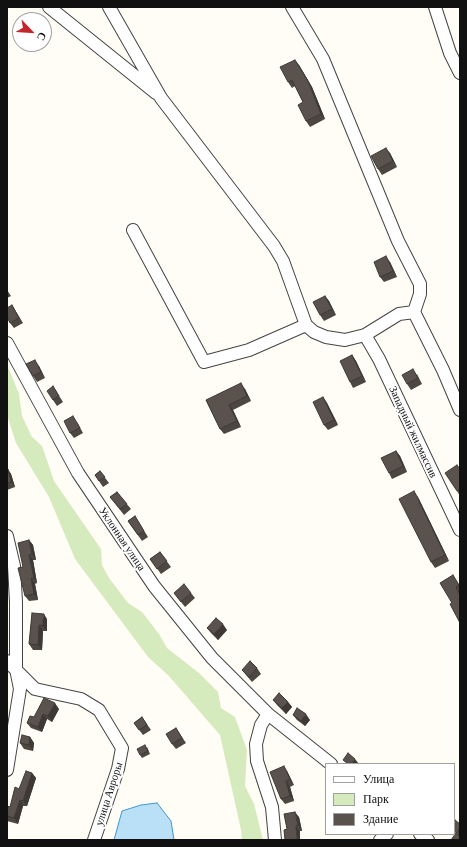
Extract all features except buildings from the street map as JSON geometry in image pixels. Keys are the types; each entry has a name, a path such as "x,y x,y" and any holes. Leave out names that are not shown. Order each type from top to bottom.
{"street":[{"path":"49,7 161,98"},
{"path":"109,7 161,98 274,246 283,261 306,325 314,332 326,337 345,340 365,335 399,314 414,312"},
{"path":"292,7 323,59 398,241 420,284 420,294 414,312 443,370 460,410"},
{"path":"434,7 450,53 460,73"},
{"path":"133,230 204,362 249,350 306,325"},
{"name":"Западный жилмассив","path":"365,335 379,359 460,530"},
{"name":"Уклонная улица","path":"7,343 78,473 154,586 212,658 268,714 330,763"},
{"path":"7,536 14,566 16,602 11,665 20,689 7,770"},
{"name":"улица Авроры","path":"11,665 35,689 81,699 99,710 122,748 118,769 94,840"},
{"path":"268,714 261,725 256,744 258,761 272,807 275,840"}],"green space":[{"path":"7,364 19,394 22,416 32,437 42,446 54,481 101,549 102,565 109,578 128,603 142,612 159,634 167,648 199,673 218,692 221,708 235,717 247,750 245,786 254,804 263,840 242,840 220,735 168,675 148,657 75,559 49,497 16,443 7,415"}],"water":[{"path":"157,803 171,821 174,840 114,840 122,811 141,805"}]}
